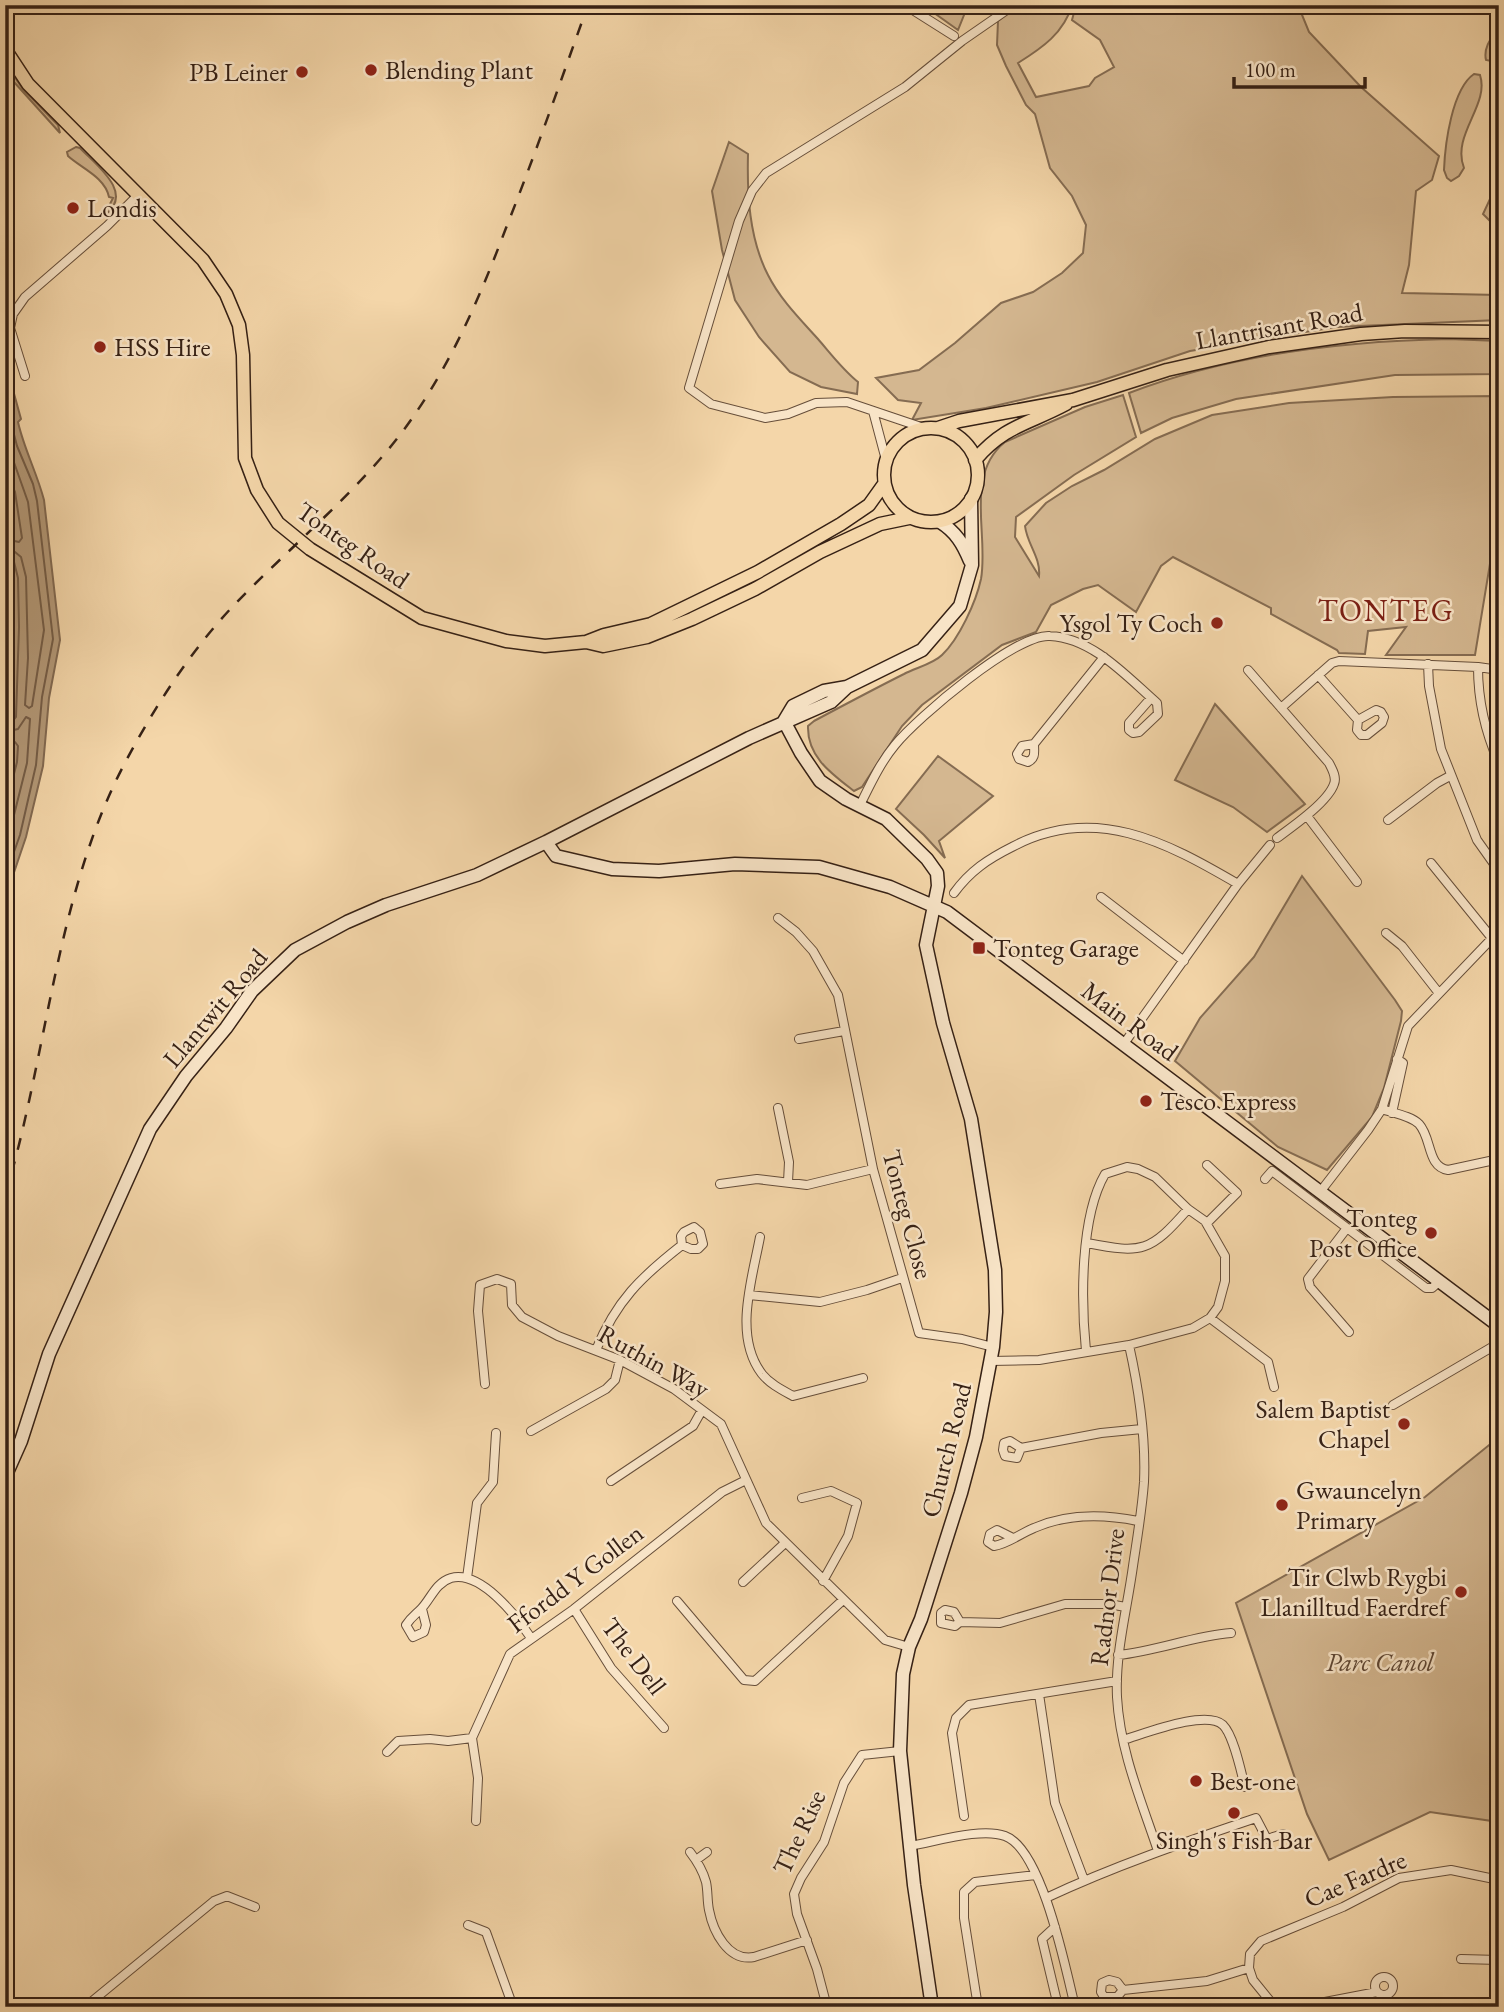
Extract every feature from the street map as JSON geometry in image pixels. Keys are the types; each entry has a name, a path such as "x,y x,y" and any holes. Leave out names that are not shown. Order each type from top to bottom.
{"main road":[{"name":"Tonteg Road","path":"5,49 28,84 204,260 226,294 239,325 243,355 246,458 257,490 278,523 310,549 422,618 506,641 545,646 586,642 651,624 758,572 860,511 869,505 884,484"},
{"name":"Llantrisant Road","path":"975,460 990,443 1007,430 1073,400 1167,370 1226,355 1303,341 1405,331 1499,332"},
{"name":"Llantrisant Road","path":"938,428 959,421 1073,400"},
{"path":"971,499 953,517 940,522 930,523 909,518 893,504 884,484 886,460 899,440 910,432 924,428 938,428 961,439 970,448 978,480 971,499 972,565"},
{"name":"Tonteg Road","path":"586,642 603,646 647,637 755,589 820,552 880,524 909,518"},
{"path":"940,522 950,528 962,543 972,565"},
{"name":"Llantwit Road","path":"5,1477 21,1441 49,1354 150,1129 186,1076 226,1028 252,991 295,950 386,905 477,875 546,842 784,721 793,706 824,691 847,687 922,650 960,606 972,565"},
{"path":"784,721 820,781 886,819 927,859 937,873 938,886 934,905"},
{"name":"Main Road","path":"546,842 556,856 611,869 659,871 735,864 819,867 890,887 934,905 947,912 1499,1326"},
{"name":"Church Road","path":"932,2007 909,1846 900,1751 903,1674 908,1647 921,1619 961,1493 993,1347 996,1312 990,1230 971,1119 940,1012 926,945 934,905"}],"street":[{"path":"905,5 954,36"},
{"path":"924,428 847,402 816,403 788,414 765,418 711,404 689,388 739,221 752,191 766,173 846,121 905,87 961,41 1014,5"},
{"path":"25,376 10,328 13,314 25,298 139,194"},
{"path":"873,411 886,460"},
{"path":"860,805 887,756 912,726 999,656 1028,640 1050,636 1078,644 1104,657 1151,698"},
{"path":"1034,744 1104,657"},
{"path":"1281,708 1332,663 1339,661 1499,670"},
{"path":"1428,664 1433,717 1450,776 1477,840 1499,871"},
{"path":"1478,667 1481,710 1499,763"},
{"path":"1248,670 1329,763 1335,777 1335,784 1307,816 1277,838"},
{"path":"1318,675 1358,720"},
{"path":"1388,820 1450,776"},
{"path":"1307,816 1357,882"},
{"path":"954,893 964,878 986,860 1043,834 1075,827 1098,827 1128,832 1180,852 1238,884"},
{"path":"1123,1045 1238,884 1270,845"},
{"path":"1320,1192 1382,1109 1408,1026 1495,934 1431,863"},
{"path":"1101,897 1184,961"},
{"name":"Tonteg Close","path":"778,918 796,932 813,951 838,995 873,1169 919,1333 993,1347"},
{"path":"1386,933 1402,946 1438,992"},
{"path":"799,1039 844,1031"},
{"path":"1499,1047 1494,1048 1499,1061"},
{"path":"1392,1113 1403,1063 1397,1059"},
{"path":"778,1108 789,1162 788,1182"},
{"path":"1382,1109 1417,1122 1424,1132 1436,1166 1441,1169 1448,1170 1499,1159"},
{"path":"1207,1165 1237,1193 1207,1223"},
{"path":"990,1362 1039,1360 1129,1345 1194,1328 1210,1318 1218,1307 1225,1282 1225,1256 1207,1223 1188,1209 1155,1177 1127,1167 1105,1174 1096,1190 1090,1210 1084,1288 1086,1351"},
{"path":"720,1184 757,1179 807,1185 873,1169"},
{"path":"1265,1179 1272,1171 1426,1288 1432,1288 1440,1281"},
{"path":"1087,1243 1123,1250 1147,1247 1188,1209"},
{"path":"1347,1228 1308,1279 1310,1287 1349,1332"},
{"path":"760,1237 746,1327 748,1344 762,1374 774,1386 793,1396 863,1378"},
{"path":"596,1350 607,1321 619,1304 663,1259 682,1245"},
{"path":"749,1295 820,1302 902,1278"},
{"name":"Ruthin Way","path":"485,1384 478,1311 480,1285 497,1279 511,1284 512,1305 522,1317 558,1336 620,1360 674,1390 721,1424 766,1523 885,1640 908,1647"},
{"path":"1210,1318 1268,1362 1274,1387"},
{"path":"1393,1405 1499,1343"},
{"name":"Radnor Drive","path":"1129,1345 1137,1382 1142,1429 1143,1483 1118,1655 1117,1681 1125,1756 1158,1851"},
{"path":"531,1431 606,1389 615,1380 620,1360"},
{"path":"611,1482 693,1426 702,1410"},
{"path":"1021,1448 1101,1433 1142,1429"},
{"path":"467,1578 477,1503 494,1482 496,1433"},
{"name":"Ffordd Y Gollen","path":"472,1738 510,1654 574,1609 722,1492 746,1479"},
{"path":"802,1498 831,1491 857,1503 848,1536 823,1581"},
{"path":"1013,1538 1045,1523 1089,1515 1138,1521"},
{"path":"743,1582 785,1542"},
{"path":"422,1609 435,1589 451,1578 467,1578 511,1609 531,1638"},
{"path":"677,1601 744,1680 755,1681 843,1600"},
{"path":"960,1622 1000,1623 1065,1604 1108,1604 1126,1607"},
{"name":"The Dell","path":"574,1609 611,1668 664,1728"},
{"path":"1118,1655 1144,1652 1204,1635 1231,1633"},
{"path":"964,1815 952,1733 956,1718 969,1705 1117,1681"},
{"path":"1039,1695 1055,1803 1084,1880"},
{"path":"1123,1740 1198,1720 1216,1721 1224,1726 1229,1734 1245,1787"},
{"path":"387,1752 398,1741 472,1738 478,1778 476,1821"},
{"name":"The Rise","path":"827,2007 793,1894 824,1842 844,1783 862,1755 900,1751"},
{"path":"1046,1898 1158,1851 1256,1818 1267,1839 1283,1833"},
{"path":"909,1846 984,1833 1006,1836 1022,1849 1046,1898 1075,2007"},
{"path":"690,1852 706,1882 708,1908 713,1923 722,1942 735,1955 754,1957 807,1940"},
{"path":"696,1860 707,1852"},
{"name":"Cae Fardre","path":"1249,1968 1250,1954 1261,1941 1343,1907 1399,1878 1451,1870 1499,1880"},
{"path":"978,2007 964,1918 964,1892 975,1882 1035,1875"},
{"path":"85,2007 214,1901 227,1896 255,1908"},
{"path":"468,1925 486,1931 515,2007"},
{"path":"1055,1927 1042,1939 1058,2006 1066,2007"},
{"path":"1461,1959 1499,1960"},
{"path":"1122,1990 1207,1981 1249,1968 1253,1980 1271,2006"},
{"path":"1318,2007 1325,2002 1377,1992"}],"green space":[{"path":"923,5 968,5 958,30"},
{"path":"1018,5 1072,5 1058,32 1018,63 1036,97 1089,86 1095,78 1114,67 1100,40 1072,20 1076,5 1298,5 1309,32 1361,87 1439,156 1432,180 1416,191 1409,265 1402,293 1499,295 1499,320 1336,327 1190,351 1097,382 986,408 912,420 921,403 898,400 876,378 919,370 1001,303 1033,292 1062,273 1083,253 1086,225 1072,196 1050,168 1035,114 1026,105 997,45 998,21"},
{"path":"1499,27 1499,56 1491,61 1486,60 1487,46"},
{"path":"5,63 23,89 58,125 60,133 5,72"},
{"path":"1474,74 1480,75 1480,98 1462,144 1464,168 1459,176 1451,181 1444,170 1451,118 1460,92"},
{"path":"729,142 748,154 750,216 768,275 791,308 858,382 857,394 821,387 790,372 759,337 735,300 722,250 712,191"},
{"path":"76,147 103,171 114,189 116,198 113,207 105,215 102,214 103,208 108,208 113,198 109,197 98,178 68,156 67,152"},
{"path":"1490,199 1499,199 1499,230 1483,214"},
{"path":"1449,339 1499,341 1499,374 1395,375 1236,399 1172,418 1141,433 1129,393 1207,368 1287,352 1368,343"},
{"path":"1123,395 1136,437 1074,475 1016,517 1015,537 1039,576 1038,563 1025,526 1046,503 1155,439 1212,415 1289,403 1393,397 1499,396 1499,509 1475,655 1386,655 1406,627 1368,631 1365,654 1339,653 1271,614 1271,608 1173,557 1161,566 1136,612 1098,585 1083,589 1051,605 1036,632 1002,645 922,705 902,726 862,787 854,791 816,756 808,726 881,685 934,661 955,640 971,609 981,579 981,488 985,471 1005,442 1085,407"},
{"path":"1215,704 1305,804 1267,832 1233,807 1175,780"},
{"path":"938,756 993,796 939,841 945,858 896,809"},
{"path":"1302,876 1402,1011 1384,1088 1372,1117 1327,1170 1278,1147 1175,1061 1200,1018 1254,957"},
{"name":"Parc Canol","path":"1499,1437 1499,1822 1430,1812 1329,1860 1307,1814 1236,1603 1425,1497"}],"water":[{"path":"5,361 21,419 18,422 44,500 60,640 49,698 43,766 26,837 5,899 5,765 12,658 11,579 5,546"}],"railway":[{"path":"5,1196 20,1142 56,973 84,863 103,810 127,759 150,717 205,639 236,603 374,466 395,442 428,395 454,349 487,277 588,5"}],"place":[{"name":"Blending Plant","path":"371,70"},
{"name":"PB Leiner","path":"302,72"},
{"name":"Londis","path":"73,208"},
{"name":"HSS Hire","path":"100,347"},
{"name":"Ysgol Ty Coch","path":"1217,623"},
{"name":"Tonteg Garage","path":"979,948"},
{"name":"Tesco Express","path":"1146,1101"},
{"name":"Tonteg Post Office","path":"1431,1233"},
{"name":"Salem Baptist Chapel","path":"1404,1424"},
{"name":"Gwauncelyn Primary","path":"1282,1505"},
{"name":"Tir Clwb Rygbi Llanilltud Faerdref","path":"1461,1592"},
{"name":"Best-one","path":"1196,1781"},
{"name":"Singh's Fish Bar","path":"1234,1813"}],"district":[{"name":"TONTEG","path":"1386,611"}]}
